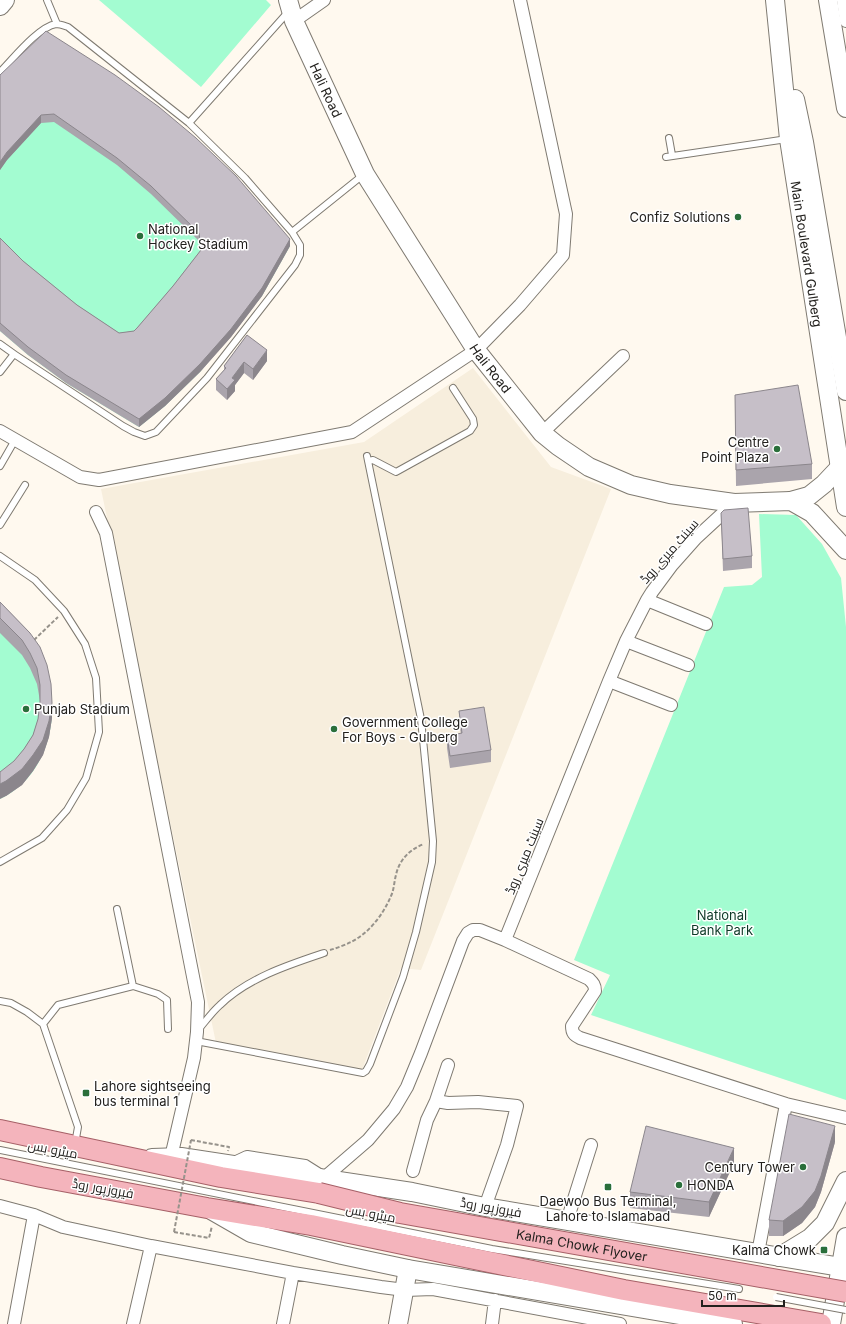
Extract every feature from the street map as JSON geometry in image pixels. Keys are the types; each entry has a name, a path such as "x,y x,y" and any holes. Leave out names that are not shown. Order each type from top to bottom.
{"main road":[{"path":"0,6 5,0"},
{"name":"Main Boulevard Gulberg","path":"775,0 788,139 846,507"},
{"path":"828,0 846,108"},
{"name":"Hali Road","path":"291,10 365,174 476,350 542,433 589,467 632,485 670,494 734,503 791,501 809,496 824,484 840,467"},
{"path":"778,20 804,142 846,391"},
{"path":"791,501 812,513 846,550"},
{"name":"فیروزپور روڈ","path":"0,1130 221,1177 412,1192 485,1207 758,1253 844,1271"},
{"name":"فیروزپور روڈ","path":"136,1158 181,1157 231,1165 321,1186"},
{"name":"فیروزپور روڈ","path":"0,1168 207,1208 311,1225 624,1290 831,1322"},
{"path":"779,1257 810,1238 825,1223 846,1181"},
{"name":"Kalma Chowk Flyover","path":"321,1186 400,1213 846,1292"},
{"name":"فیروزپور روڈ","path":"207,1208 251,1233 342,1255 408,1269 733,1324"},
{"path":"831,1322 844,1271 846,1237"},
{"path":"398,1324 408,1269"}],"street":[{"path":"291,10 324,0"},
{"path":"0,432 80,477 99,480 352,432 476,350 520,305 563,255 566,214 520,0"},
{"path":"843,0 846,21"},
{"path":"542,433 623,356"},
{"name":"سینٹ میری روڈ","path":"505,940 609,681 626,641 647,600 672,566 696,538 734,503"},
{"path":"96,512 106,533 198,1002 197,1037 194,1058 171,1158"},
{"path":"647,600 706,624"},
{"path":"626,641 688,665"},
{"path":"609,681 671,705"},
{"path":"321,1186 368,1140 394,1109 404,1092 421,1053 463,941 468,933 473,930 480,930 505,940 593,982 595,991 572,1026 574,1035 786,1104 846,1118"},
{"path":"413,1171 427,1120 436,1101 448,1065"},
{"path":"436,1101 448,1103 478,1102 517,1106 507,1145 485,1207"},
{"path":"758,1253 786,1104"},
{"path":"567,1221 591,1145"},
{"path":"0,1206 34,1215 63,1227 151,1246 293,1273 405,1290 433,1289 620,1324"},
{"path":"14,1324 34,1215"},
{"path":"133,1324 151,1246"},
{"path":"283,1324 293,1273"},
{"path":"492,1324 495,1300"}],"lane":[{"path":"47,0 57,24"},
{"path":"188,123 291,10"},
{"path":"0,72 35,36 46,28 57,24 68,27 188,123 245,178 292,232 300,245 300,255 295,265 207,378 156,432 145,436 123,426 0,344"},
{"path":"669,138 669,156 788,139"},
{"path":"292,232 365,174"},
{"path":"0,372 14,354"},
{"path":"324,953 263,975 246,986 220,1004 197,1037 363,1073 366,1071 403,977 416,932 432,862 433,841 422,719 368,458 396,472 470,431 474,426 473,419 453,388"},
{"path":"0,466 15,440"},
{"path":"0,452 6,456"},
{"path":"0,525 25,485"},
{"path":"0,556 35,580 64,611 85,644 96,678 99,732 86,778 67,810 42,838 0,862"},
{"path":"117,909 133,986"},
{"path":"43,1024 58,1005 133,986 158,994 167,1000 168,1029"},
{"path":"0,1002 11,1003 27,1012 43,1024 78,1127 74,1146"},
{"name":"میٹرو بس","path":"0,1150 492,1249 739,1289"},
{"path":"776,1297 846,1310"}],"path":[{"path":"31,642 64,611"},
{"path":"324,953 351,942 364,933 379,918 391,895 396,872 402,860 412,850 433,841"},
{"path":"210,1238 174,1232 190,1140 230,1147"}],"shaded area":[{"name":"Government College For Boys - Gulberg","path":"473,368 551,467 611,489 421,970 401,968 362,1070 216,1043 101,489 364,442"}],"green space":[{"path":"99,0 266,0 271,5 201,87"},
{"name":"National Hockey Stadium","path":"0,83 236,184 290,246 262,296 200,372 165,406 139,427 66,383 28,355 0,331"},
{"name":"National Bank Park","path":"759,514 796,515 822,544 841,578 846,627 846,1100 591,1015 610,975 574,960 724,587 752,585 762,577"},
{"name":"Punjab Stadium","path":"0,618 48,692 52,709 49,737 41,759 28,778 20,786 0,799"}],"building":[{"path":"46,31 115,75 159,107 196,138 236,176 290,239 262,288 231,329 200,364 165,398 139,419 66,375 28,347 0,323 0,238 23,261 77,305 119,333 134,331 137,328 201,250 199,233 151,186 117,158 54,114 41,115 7,152 0,162 0,75"},
{"path":"247,335 267,350 253,369 244,362 232,378 235,380 227,389 216,379 226,368 224,366"},
{"path":"798,385 812,464 736,470 735,395"},
{"path":"748,508 752,556 723,559 721,513 724,510"},
{"path":"0,602 30,633 40,647 47,665 51,684 52,703 49,721 43,740 22,769 0,784 0,772 14,761 33,735 38,719 40,685 37,668 30,653 22,640 0,618"},
{"path":"484,707 491,750 450,756 447,736 462,733 459,711"},
{"name":"Century Tower","path":"789,1114 835,1126 821,1176 815,1191 802,1207 783,1221 769,1220"},
{"name":"HONDA","path":"646,1126 734,1148 709,1202 630,1192"}],"place":[{"name":"Confiz Solutions","path":"738,217"},
{"name":"National Hockey Stadium","path":"140,236"},
{"name":"Centre Point Plaza","path":"777,449"},
{"name":"Punjab Stadium","path":"26,709"},
{"name":"Government College For Boys - Gulberg","path":"334,729"},
{"name":"Lahore sightseeing bus terminal 1","path":"86,1093"},
{"name":"Century Tower","path":"803,1167"},
{"name":"HONDA","path":"679,1185"},
{"name":"Daewoo Bus Terminal, Lahore to Islamabad","path":"608,1187"},
{"name":"Kalma Chowk","path":"824,1250"}]}
